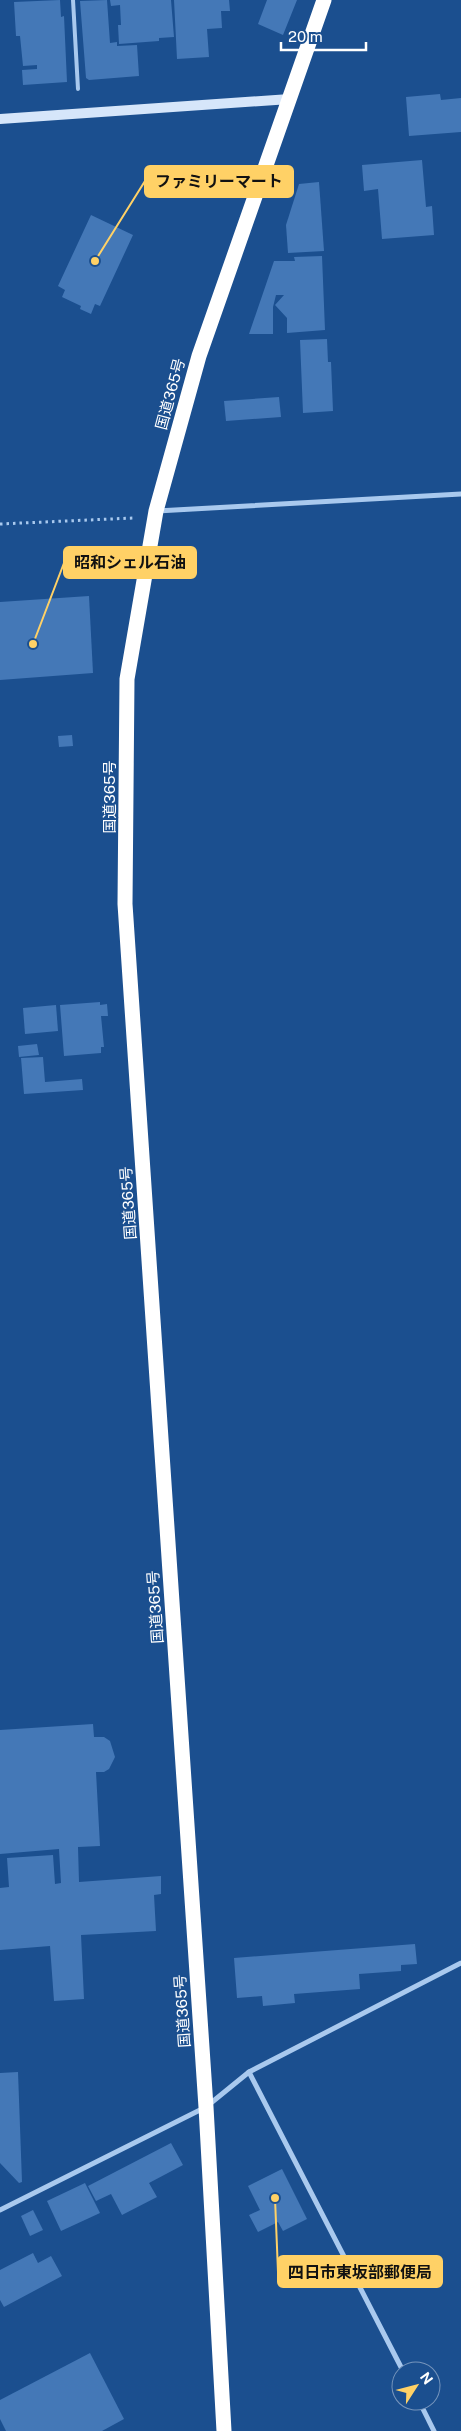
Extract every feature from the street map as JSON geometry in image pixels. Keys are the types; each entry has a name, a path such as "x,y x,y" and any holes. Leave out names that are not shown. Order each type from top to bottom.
{"highway":[{"name":"国道365号","path":"224,2431 206,2107 126,904 127,679 156,514 198,356 324,0"}],"street":[{"path":"0,119 290,99"},
{"path":"156,514 461,494"},
{"path":"0,2210 206,2107 249,2072 461,1963"},
{"path":"249,2072 398,2361"},
{"path":"424,2411 434,2431"}],"lane":[{"path":"73,0 78,90"}],"path":[{"path":"0,524 156,514"}],"building":[{"path":"60,0 61,17 64,16 67,82 23,85 22,70 37,69 37,65 23,66 20,36 16,36 14,2"},
{"path":"107,0 110,43 117,42 117,46 137,45 139,76 89,80 86,78 80,1"},
{"path":"110,0 171,0 174,37 159,38 159,41 119,44 118,25 121,25 120,5 111,6"},
{"path":"174,0 229,0 230,11 221,11 222,28 207,29 209,57 177,59"},
{"path":"267,0 297,0 283,35 258,24"},
{"path":"440,94 441,100 461,98 461,132 409,136 406,97"},
{"path":"422,160 426,207 432,206 434,235 382,239 378,189 364,191 362,165"},
{"path":"319,182 324,251 288,253 286,225 299,184"},
{"path":"91,215 133,235 100,306 95,304 91,314 80,309 81,306 62,297 65,290 58,286"},
{"path":"322,256 325,330 287,333 287,318 275,305 284,295 276,295 273,307 273,334 249,334 274,261 295,261 294,257"},
{"path":"327,339 328,362 331,362 333,411 303,413 300,340"},
{"path":"279,397 281,417 226,421 224,401"},
{"path":"89,596 93,673 0,680 0,602"},
{"path":"72,735 73,746 59,747 58,736"},
{"path":"100,1002 100,1005 107,1004 108,1016 101,1016 104,1047 101,1047 101,1053 64,1056 60,1005"},
{"path":"56,1005 58,1031 25,1034 23,1008"},
{"path":"37,1044 39,1055 19,1057 18,1046"},
{"path":"43,1057 45,1082 82,1079 83,1090 24,1094 21,1058"},
{"path":"93,1724 94,1737 104,1737 110,1741 115,1757 109,1769 104,1772 96,1772 100,1846 78,1847 79,1882 161,1876 161,1894 154,1895 156,1931 81,1935 84,1999 54,2001 50,1946 0,1950 0,1888 9,1887 7,1858 53,1855 55,1884 61,1883 59,1849 0,1854 0,1730"},
{"path":"415,1944 417,1964 401,1965 401,1971 359,1974 360,1989 294,1994 295,2003 263,2006 262,1996 237,1998 234,1958"},
{"path":"18,2072 22,2182 19,2183 0,2163 0,2073"},
{"path":"171,2143 183,2165 149,2183 157,2197 122,2215 111,2194 96,2201 88,2186"},
{"path":"282,2169 307,2219 283,2231 278,2222 258,2232 249,2215 260,2210 248,2186"},
{"path":"85,2183 100,2213 61,2231 47,2201"},
{"path":"33,2210 43,2230 30,2236 21,2216"},
{"path":"33,2253 38,2263 51,2256 62,2276 4,2307 0,2300 0,2270"},
{"path":"90,2353 124,2419 102,2431 6,2431 0,2419 0,2400"}],"place":[{"name":"ファミリーマート","path":"95,261"},
{"name":"昭和シェル石油","path":"33,644"},
{"name":"四日市東坂部郵便局","path":"275,2198"}]}
